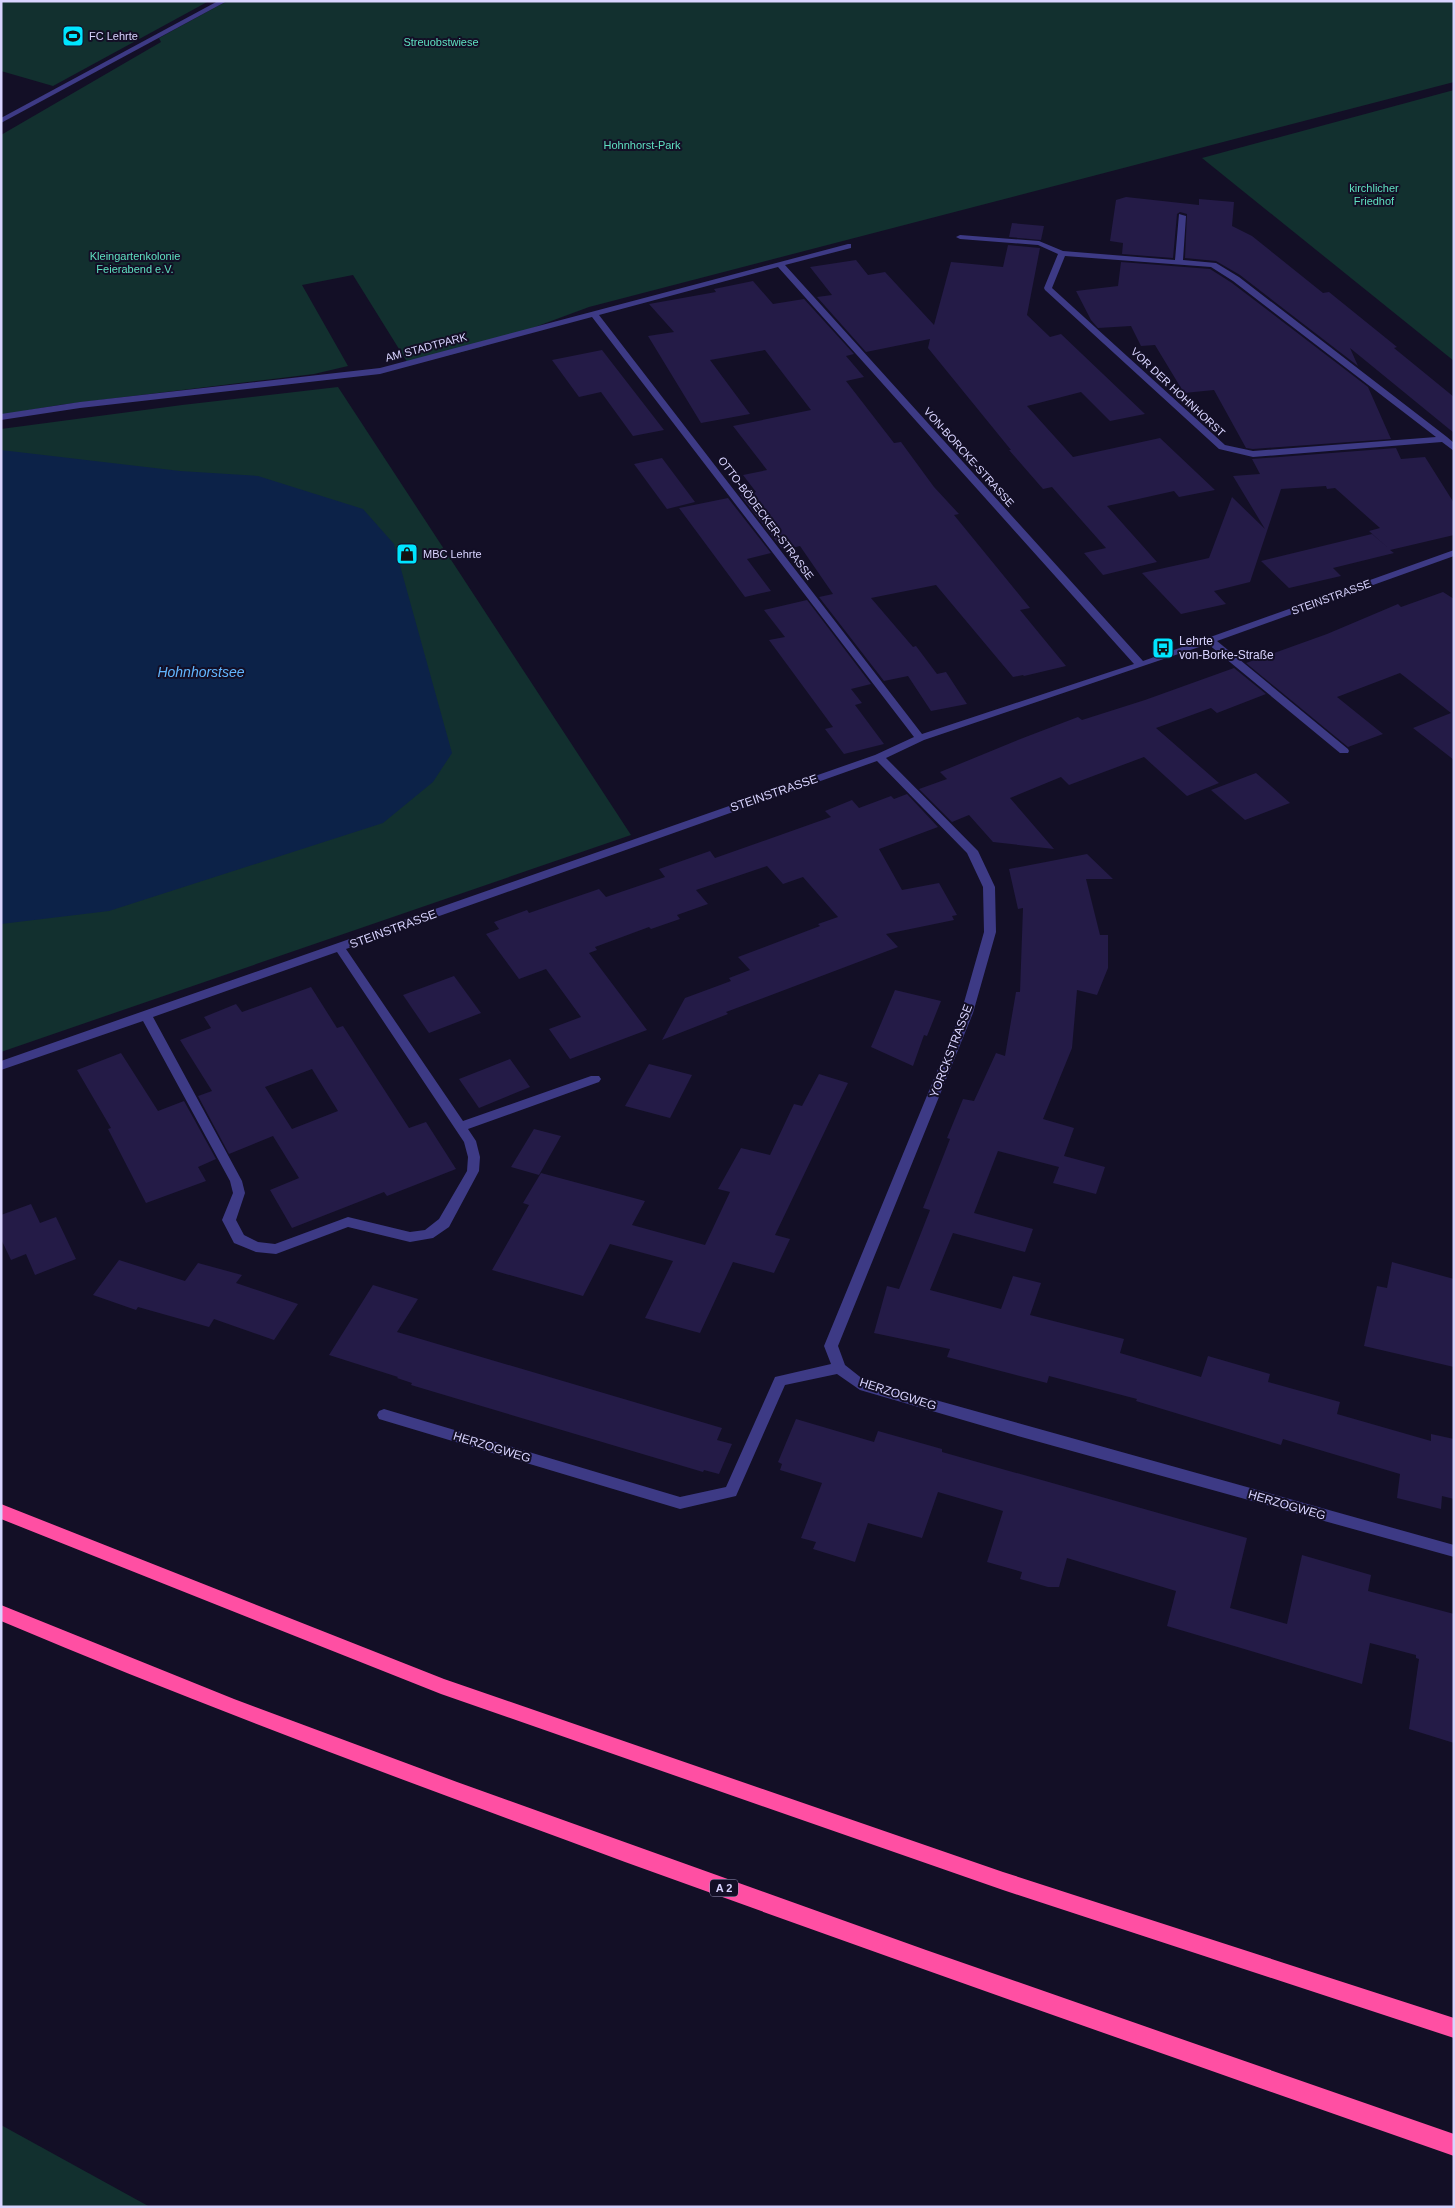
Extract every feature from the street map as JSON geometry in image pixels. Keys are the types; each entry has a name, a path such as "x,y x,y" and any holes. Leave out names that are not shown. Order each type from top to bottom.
{"highway":[{"path":"1,1511 441,1686 1003,1882 1454,2028"},
{"name":"A 2","path":"1,1613 71,1643 408,1774 930,1963 1454,2145"}],"street":[{"path":"1,121 224,1"},
{"path":"1178,262 1182,216"},
{"path":"960,237 1039,243 1062,253 1213,266 1236,279 1454,448"},
{"name":"AM STADTPARK","path":"1,418 80,405 380,371 593,312 848,246"},
{"name":"VOR DER HOHNHORST","path":"1062,253 1048,288 1222,447 1253,454 1444,439"},
{"name":"VON-BORCKE-STRASSE","path":"780,264 1141,665"},
{"name":"OTTO-BÖDECKER-STRASSE","path":"593,312 920,738"},
{"name":"STEINSTRASSE","path":"1,1066 879,757 920,738 1141,665 1454,553"},
{"path":"1209,640 1344,751"},
{"name":"YORCKSTRASSE","path":"839,1368 831,1346 967,1013 990,932 989,887 972,851 879,757"},
{"name":"STEINSTRASSE","path":"146,1014 236,1181 239,1193 229,1220 240,1239 256,1247 276,1249 348,1222 410,1237 428,1234 444,1223 473,1171 474,1157 470,1141 340,948"},
{"path":"460,1127 595,1079"},
{"name":"HERZOGWEG","path":"384,1415 680,1503 730,1492 780,1381 839,1368 860,1384 1044,1438 1454,1552"}],"green space":[{"name":"FC Lehrte","path":"1,1 209,1 53,86 1,71"},
{"name":"Hohnhorst-Park","path":"227,1 1454,1 1454,82 589,307 481,347 409,365 353,275 302,285 348,366 314,374 59,405 1,415 1,135 161,42 159,38"},
{"name":"kirchlicher Friedhof","path":"1454,90 1454,361 1202,158"},
{"path":"338,387 631,835 1,1052 1,429"},
{"path":"1,2125 150,2207 1,2207"}],"water":[{"name":"Hohnhorstsee","path":"1,450 180,471 258,476 363,509 394,544 452,753 433,782 383,823 109,911 1,924"}],"building":[{"path":"1126,197 1199,205 1199,199 1234,202 1232,226 1252,236 1323,293 1329,292 1397,347 1394,348 1454,397 1454,433 1350,348 1358,366 1240,275 1216,261 1185,258 1187,214 1180,212 1177,214 1173,258 1122,254 1123,243 1110,241 1116,200"},
{"path":"1012,223 1044,226 1041,240 1009,237"},
{"path":"1008,245 1040,248 1027,315 1050,337 1061,334 1145,414 1110,421 1081,392 1027,406 1073,457 1160,438 1215,490 1179,497 1174,491 1107,506 1157,562 1103,575 1084,553 1106,548 1052,487 1043,489 1009,450 1011,450 928,348 930,339 866,352 817,297 832,295 810,267 856,260 868,275 885,272 934,325 951,262 1003,267"},
{"path":"1121,262 1210,269 1232,283 1368,387 1391,439 1246,448 1214,390 1184,393 1155,345 1141,346 1131,326 1098,328 1091,320 1076,291 1118,286"},
{"path":"753,281 773,304 804,299 854,354 846,356 864,377 846,381 894,443 901,442 934,487 959,514 954,515 1030,608 1020,610 1066,666 1013,677 936,585 871,598 913,647 916,646 937,674 946,672 967,704 931,711 908,676 884,681 819,597 833,594 800,546 783,550 740,495 756,492 743,475 767,470 733,426 811,410 765,350 710,360 750,414 701,423 648,336 674,332 649,304 716,292 714,289"},
{"path":"602,350 664,430 633,436 601,392 579,397 552,360"},
{"path":"1396,448 1401,459 1425,457 1454,503 1454,535 1390,550 1394,553 1333,568 1341,576 1289,588 1261,561 1372,534 1387,547 1369,531 1380,528 1335,488 1327,489 1326,486 1281,489 1250,582 1214,591 1226,604 1181,614 1142,573 1209,558 1232,497 1265,529 1233,476 1260,474 1252,459"},
{"path":"662,458 695,502 667,509 634,464"},
{"path":"728,498 771,553 747,559 771,591 745,597 679,508"},
{"path":"1443,592 1454,599 1454,760 1413,728 1451,713 1400,673 1337,697 1383,734 1348,747 1246,663 1327,634 1398,604 1401,607"},
{"path":"807,600 871,684 851,689 862,703 855,705 884,744 844,754 825,729 833,727 769,640 785,637 764,610"},
{"path":"1234,668 1266,694 1217,713 1211,708 1156,728 1219,783 1187,796 1144,757 1069,785 1061,777 1010,798 1054,849 993,842 969,815 952,822 919,789 947,779 940,772 1023,738 1078,717 1082,720"},
{"path":"1256,773 1290,803 1245,820 1211,790"},
{"path":"907,794 938,827 879,849 902,890 939,883 957,915 952,916 954,920 886,934 898,947 726,1012 728,1014 662,1040 685,998 731,981 729,978 750,970 738,957 820,926 818,924 838,917 803,877 783,884 767,866 696,890 708,904 677,915 680,919 651,929 649,927 595,947 597,950 589,953 647,1030 570,1059 549,1029 581,1017 546,969 519,979 486,934 499,929 494,922 527,910 529,913 599,889 606,897 665,877 659,869 710,851 715,858 831,817 825,811 852,800 859,808 891,796 894,799"},
{"path":"1087,854 1113,879 1086,879 1100,935 1108,935 1108,968 1097,995 1077,990 1072,1048 1043,1119 1074,1128 1064,1156 1105,1167 1096,1194 1053,1183 1059,1167 998,1151 974,1213 1033,1229 1025,1252 953,1233 930,1290 1001,1309 1013,1276 1041,1283 1030,1315 1124,1339 1120,1353 1201,1377 1208,1356 1270,1374 1268,1382 1340,1402 1337,1414 1431,1441 1431,1434 1454,1439 1454,1499 1442,1496 1441,1509 1397,1498 1400,1474 1283,1439 1281,1445 1136,1401 1137,1399 1049,1376 1047,1383 947,1357 950,1349 874,1333 887,1286 899,1289 930,1210 923,1208 950,1139 947,1138 963,1099 974,1101 996,1053 1005,1056 1016,992 1020,992 1023,908 1018,909 1009,869"},
{"path":"454,976 481,1013 429,1033 403,995"},
{"path":"311,987 337,1028 343,1026 409,1128 426,1122 456,1169 387,1196 384,1192 292,1228 270,1190 299,1178 273,1136 229,1154 198,1096 212,1091 180,1040 211,1028 204,1017 236,1004 242,1012","holes":["312,1069 338,1111 292,1129 265,1087"]},
{"path":"895,990 941,1001 927,1036 924,1035 913,1066 871,1047"},
{"path":"121,1053 158,1111 184,1101 216,1159 198,1167 206,1181 146,1203 108,1129 111,1128 77,1070"},
{"path":"510,1059 530,1087 479,1108 459,1079"},
{"path":"649,1064 692,1075 670,1118 625,1106"},
{"path":"819,1074 848,1083 775,1235 790,1239 774,1273 733,1262 700,1333 645,1318 673,1261 610,1244 583,1296 492,1270 529,1205 523,1203 541,1173 645,1201 632,1225 705,1245 730,1192 718,1189 741,1148 770,1155 794,1104 802,1106"},
{"path":"534,1129 561,1136 539,1175 511,1167"},
{"path":"31,1204 40,1223 56,1217 76,1259 35,1275 26,1254 11,1260 1,1239 1,1215"},
{"path":"119,1260 185,1281 198,1263 242,1275 236,1283 298,1304 274,1340 214,1319 209,1327 138,1307 136,1310 93,1295"},
{"path":"1392,1262 1454,1279 1454,1367 1364,1346 1377,1286 1387,1288"},
{"path":"373,1285 418,1299 397,1332 722,1428 717,1440 732,1444 719,1474 704,1470 703,1472 411,1385 412,1383 398,1377 329,1355"},
{"path":"796,1419 874,1442 878,1431 942,1449 942,1452 1247,1538 1230,1608 1287,1624 1302,1555 1371,1575 1368,1591 1454,1614 1454,1743 1409,1729 1419,1659 1416,1658 1416,1655 1370,1643 1362,1684 1167,1626 1176,1591 1067,1558 1059,1587 1048,1587 1020,1579 1022,1572 987,1562 1003,1511 938,1492 922,1538 868,1523 855,1562 813,1549 816,1542 801,1538 822,1483 780,1470 782,1464 778,1462"}],"place":[{"name":"FC Lehrte","path":"73,36"},
{"name":"MBC Lehrte","path":"407,554"},
{"name":"Lehrte von-Borke-Straße","path":"1163,648"}],"park label":[{"name":"Streuobstwiese","path":"441,42"},
{"name":"Kleingartenkolonie Feierabend e.V.","path":"135,262"}]}
